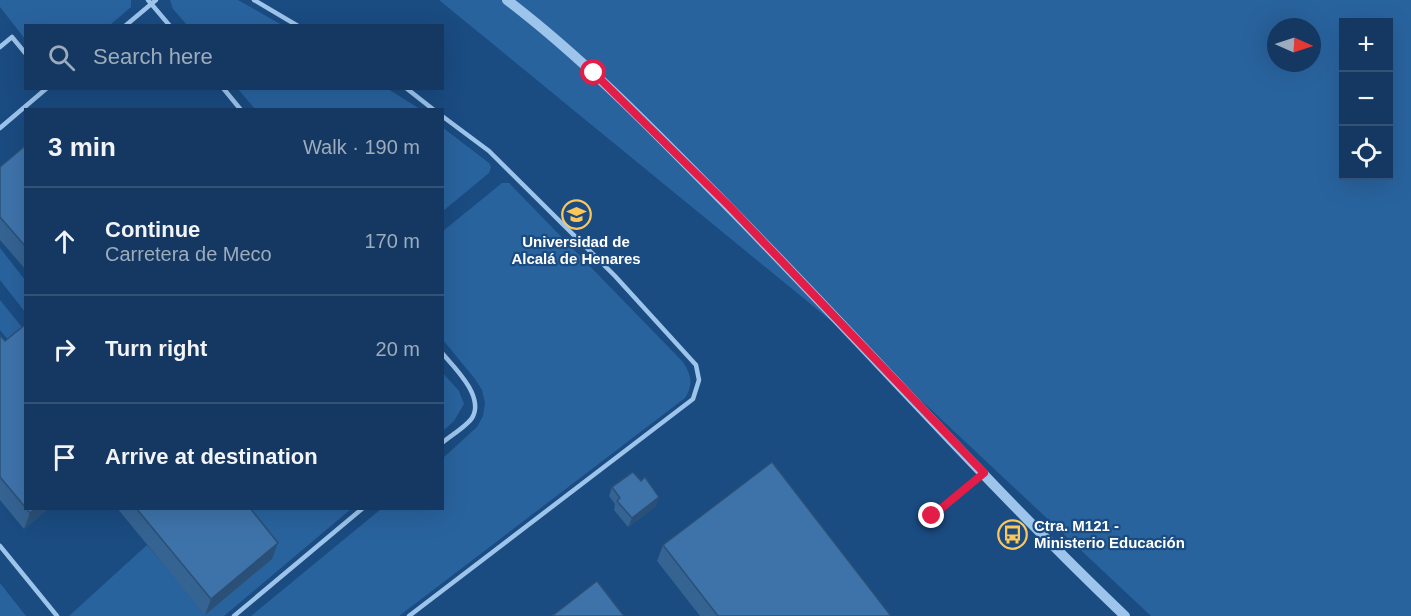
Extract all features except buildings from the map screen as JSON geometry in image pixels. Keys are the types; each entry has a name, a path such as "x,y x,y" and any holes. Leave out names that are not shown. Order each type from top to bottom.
{"street":[{"path":"507,0 549,32 642,119 753,231 1063,557 1125,616"}],"lane":[{"path":"254,0 295,24"},
{"path":"127,24 152,1 169,24"},
{"path":"0,47 12,37 24,52"},
{"path":"0,128 45,90"},
{"path":"225,90 239,108"},
{"path":"409,90 431,108"},
{"path":"409,616 693,399 699,380 696,365 615,276 489,152 444,118"},
{"path":"444,355 471,388 475,405 472,418 444,441"},
{"path":"932,516 984,473"},
{"path":"234,616 361,510"},
{"path":"0,546 57,616"}],"shaded area":[{"path":"0,0 131,0 131,7 111,24 24,24 24,38 0,7"},
{"path":"170,0 238,0 280,24 186,24 173,9"},
{"path":"439,0 1411,0 1411,616 1151,616 874,356"},
{"path":"239,90 390,90 418,108 254,108"},
{"path":"444,129 489,163 491,167 489,173 444,210"},
{"path":"502,183 509,183 683,362 690,380 690,388 685,398 399,616 251,616 380,510 444,510 444,457 477,427 483,416 485,403 482,390 475,379 444,341 444,230"},
{"path":"0,248 24,279 24,311 0,280"},
{"path":"0,300 24,332 13,346 0,330"},
{"path":"444,374 459,391 464,404 454,421 444,430"},
{"path":"231,510 350,510 224,616 69,616 147,545 206,614"},
{"path":"0,583 26,616 0,616"}],"place":[{"name":"Universidad de Alcalá de Henares","path":"576,215"},
{"name":"Ctra. M121 - Ministerio Educación","path":"1013,535"}],"route":[{"path":"594,73 729,206 984,473 932,516"}]}
